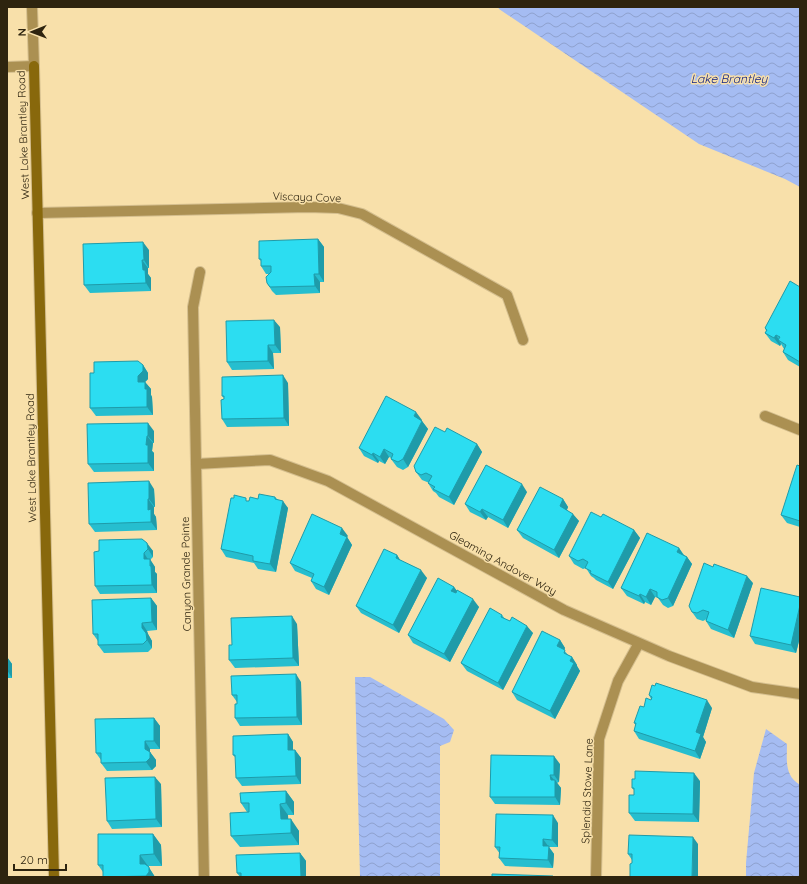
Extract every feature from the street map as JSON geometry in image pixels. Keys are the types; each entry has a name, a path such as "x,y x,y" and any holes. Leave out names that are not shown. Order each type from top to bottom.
{"street":[{"path":"32,7 34,66"},
{"name":"West Lake Brantley Road","path":"7,67 34,66 54,877"},
{"name":"Viscaya Cove","path":"37,213 308,207 338,208 362,214 507,295 523,340"},
{"name":"Canyon Grande Pointe","path":"200,272 193,307 204,877"},
{"path":"765,416 800,430"},
{"name":"Gleaming Andover Way","path":"196,464 270,460 328,481 564,610 669,656 752,687 800,694"},
{"name":"Splendid Stowe Lane","path":"596,877 599,740 618,681 639,643"}],"water":[{"name":"Lake Brantley","path":"498,7 800,7 800,187 785,179 699,144"},
{"path":"355,677 370,677 444,719 454,730 450,742 440,746 440,877 360,877"},
{"path":"766,729 787,744 787,761 789,772 791,777 800,785 800,877 746,877 754,773"}],"building":[{"path":"318,239 319,274 314,274 315,286 270,287 267,283 266,277 271,272 271,266 261,266 261,259 259,259 259,241"},
{"path":"143,242 144,260 142,260 143,270 145,270 146,283 84,285 83,244"},
{"path":"790,281 800,287 800,362 783,352 786,345 778,340 780,337 776,335 774,338 765,333 767,330 765,328"},
{"path":"274,320 275,345 268,345 268,361 227,362 226,321"},
{"path":"138,361 143,365 143,371 138,376 138,382 145,382 145,389 147,389 147,407 90,408 90,373 94,373 94,362"},
{"path":"283,375 284,418 222,419 221,400 224,399 224,396 222,396 222,377"},
{"path":"386,396 416,412 414,416 422,421 403,459 398,462 391,459 393,454 384,449 380,457 373,453 372,455 359,448"},
{"path":"148,423 146,445 148,445 148,463 88,464 87,424"},
{"path":"435,427 445,432 447,428 477,444 449,497 433,489 435,487 428,483 432,476 426,473 421,475 416,472 414,466"},
{"path":"486,465 522,484 503,520 482,509 480,512 465,504"},
{"path":"797,465 800,466 800,521 781,515"},
{"path":"149,481 148,510 151,509 151,522 89,524 88,483"},
{"path":"540,487 563,499 560,506 573,514 554,550 517,530"},
{"path":"259,494 275,497 275,499 283,501 270,564 253,561 253,556 221,549 231,498 234,498 234,495 246,498 246,501 249,501 250,497 258,499"},
{"path":"591,512 601,517 603,514 634,530 608,582 590,573 591,571 585,568 588,562 583,559 578,561 569,556"},
{"path":"312,514 342,528 340,534 347,537 324,587 311,581 314,574 290,563"},
{"path":"647,533 679,548 677,552 687,557 668,598 662,600 657,597 657,592 650,589 646,597 640,594 639,596 621,588"},
{"path":"142,539 147,543 148,549 144,553 144,559 150,559 152,585 95,586 94,552 99,551 99,540"},
{"path":"384,549 397,555 396,558 421,570 393,625 356,606"},
{"path":"704,563 713,567 714,564 747,576 728,630 706,621 709,612 703,610 697,613 692,612 689,606"},
{"path":"438,578 454,587 451,591 456,593 457,590 473,599 444,654 408,635"},
{"path":"761,588 800,597 800,605 791,645 750,636"},
{"path":"151,598 152,622 142,623 142,628 146,633 147,640 143,644 98,645 98,634 93,634 92,600"},
{"path":"490,608 502,615 501,617 510,621 512,617 527,626 498,683 461,663"},
{"path":"292,616 293,658 229,660 229,645 232,645 231,618"},
{"path":"542,631 560,640 557,646 565,650 564,653 572,657 570,661 574,663 550,711 512,692"},
{"path":"296,674 297,717 235,718 235,704 237,704 237,695 232,695 231,676"},
{"path":"656,683 707,700 696,732 701,734 695,751 634,731 636,723 634,723 640,706 644,707 646,698 651,700 652,697 649,695 652,685 655,686"},
{"path":"154,718 154,741 145,741 145,749 150,752 150,758 146,762 101,763 101,753 96,753 95,719"},
{"path":"288,734 288,750 295,750 296,776 236,778 235,755 233,755 233,736"},
{"path":"491,755 554,756 554,775 550,775 551,780 555,780 555,797 490,797"},
{"path":"635,771 694,773 693,814 629,813 629,795 634,795 632,779 635,779"},
{"path":"155,777 156,819 107,821 105,778"},
{"path":"286,791 286,803 280,804 281,819 291,819 291,833 231,836 230,813 249,812 249,803 241,803 240,793"},
{"path":"496,814 553,815 552,840 543,839 543,846 549,846 548,860 499,858 500,847 495,847"},
{"path":"98,834 153,834 154,854 140,855 140,864 145,864 149,867 149,872 146,876 103,877 103,865 98,865"},
{"path":"629,835 693,837 692,877 630,877 632,854 628,854"},
{"path":"300,853 301,877 241,877 241,873 237,873 236,855"},
{"path":"492,874 553,876 492,877"}]}
